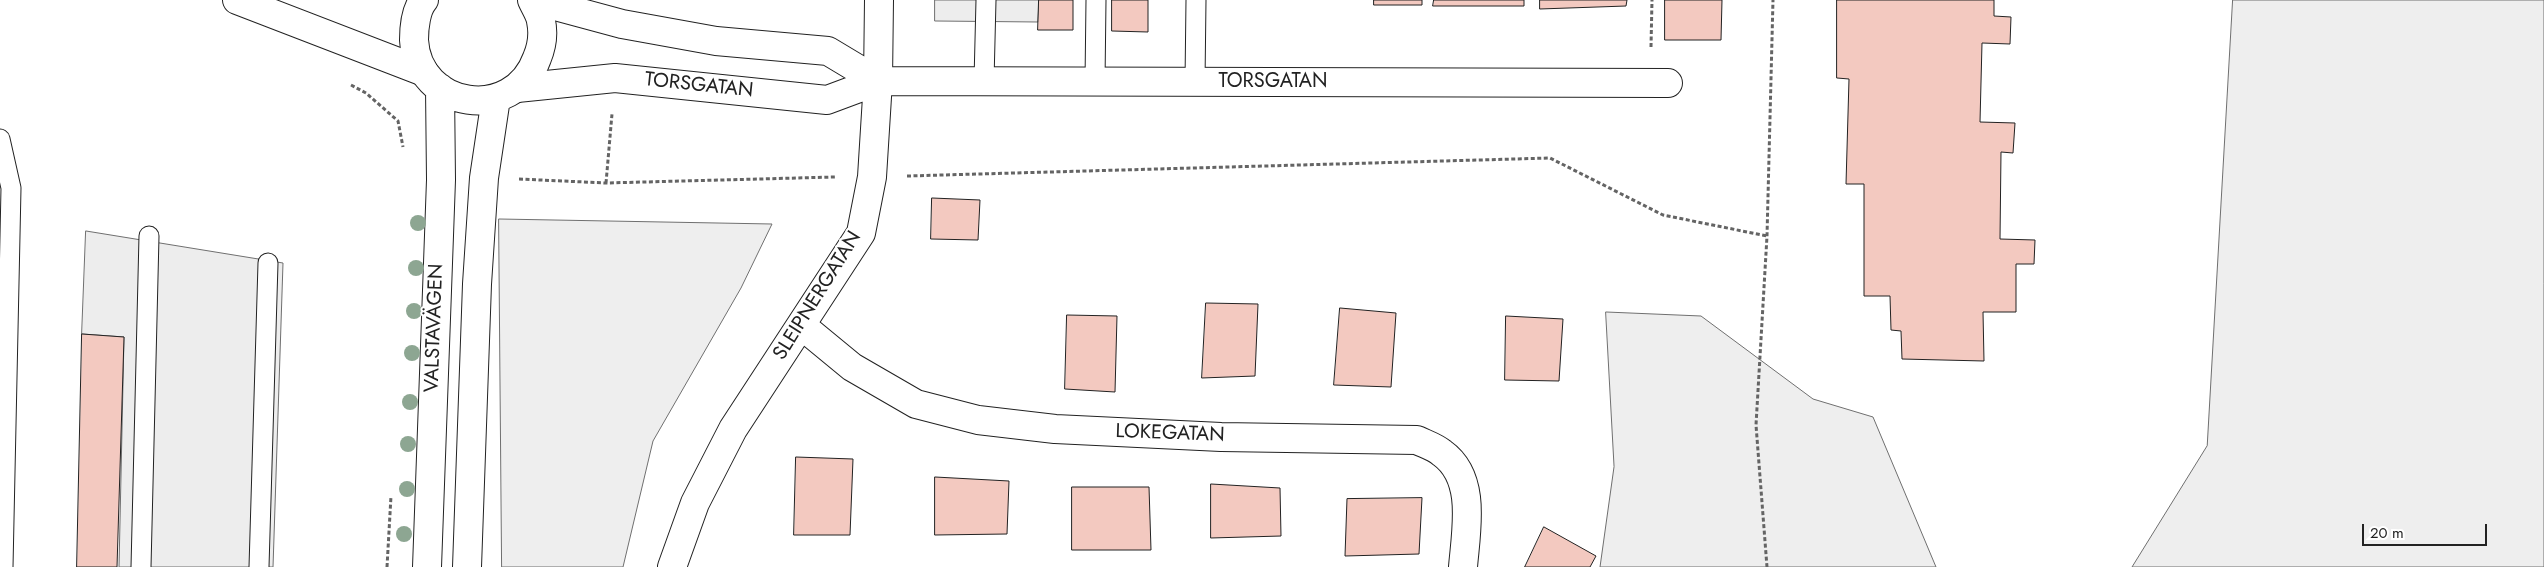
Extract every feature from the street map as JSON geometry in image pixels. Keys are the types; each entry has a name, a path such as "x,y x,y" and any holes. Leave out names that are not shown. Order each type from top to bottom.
{"street":[{"path":"237,0 432,80 459,99 474,101 507,93 532,72 543,43 541,21 533,0"},
{"name":"VALSTAVÄGEN","path":"424,0 414,29 415,51 432,80 441,180 427,567"},
{"path":"533,0 622,24 716,42 828,51 878,81"},
{"name":"SLEIPNERGATAN","path":"672,567 695,503 733,429 861,233 872,177 878,81 879,0"},
{"name":"TORSGATAN","path":"507,93 615,78 827,100 878,81 1659,82"},
{"name":"VALSTAVÄGEN","path":"467,567 477,284 484,178 507,93"},
{"name":"LOKEGATAN","path":"801,325 852,367 916,404 978,420 1064,430 1221,437 1417,440 1442,452 1454,465 1464,485 1467,519 1463,567"}],"lane":[{"path":"984,81 986,0"},
{"path":"1095,82 1096,0"},
{"path":"1194,82 1196,0"},
{"path":"0,139 11,188 4,567"},
{"path":"141,567 149,236"},
{"path":"260,567 268,263"}],"path":[{"path":"1652,0 1659,82"},
{"path":"1767,567 1756,425 1768,236 1773,0"},
{"path":"484,178 606,183 1550,158 1662,215 1768,236"},
{"path":"387,567 391,487"}],"shaded area":[{"path":"935,0 1039,0 1038,22 935,21"},
{"path":"2233,0 2544,0 2544,567 2132,567 2207,446"},
{"path":"499,219 772,224 741,288 653,441 623,567 502,567"},
{"path":"86,231 283,263 273,567 119,567 124,337 82,334"},
{"path":"1606,312 1701,316 1813,399 1873,417 1936,567 1600,567 1614,467"}],"building":[{"path":"1039,0 1073,0 1073,30 1038,30"},
{"path":"1112,0 1148,0 1148,32 1112,31"},
{"path":"1374,0 1422,0 1422,5 1374,5"},
{"path":"1434,0 1524,0 1524,6 1433,6"},
{"path":"1540,0 1627,0 1626,6 1540,9"},
{"path":"1665,0 1722,0 1721,40 1665,40"},
{"path":"1837,0 1994,0 1994,16 2011,17 2010,44 1982,43 1980,122 2015,123 2013,153 2001,152 2000,239 2035,240 2034,264 2016,264 2016,312 1983,312 1984,361 1902,359 1901,331 1891,330 1890,296 1864,296 1864,184 1846,184 1849,79 1837,78"},
{"path":"932,198 980,200 978,240 931,239"},
{"path":"1206,303 1258,304 1255,376 1202,378"},
{"path":"1340,308 1396,313 1391,387 1334,385"},
{"path":"1067,315 1117,316 1115,392 1065,389"},
{"path":"1506,316 1563,319 1559,381 1505,380"},
{"path":"82,334 124,337 117,567 77,567"},
{"path":"796,457 853,459 850,535 794,535"},
{"path":"935,477 1009,481 1007,534 935,535"},
{"path":"1211,484 1280,488 1281,536 1211,538"},
{"path":"1072,487 1149,487 1151,550 1072,550"},
{"path":"1422,498 1419,554 1345,556 1347,499"},
{"path":"1544,527 1596,556 1590,567 1525,567"}]}
